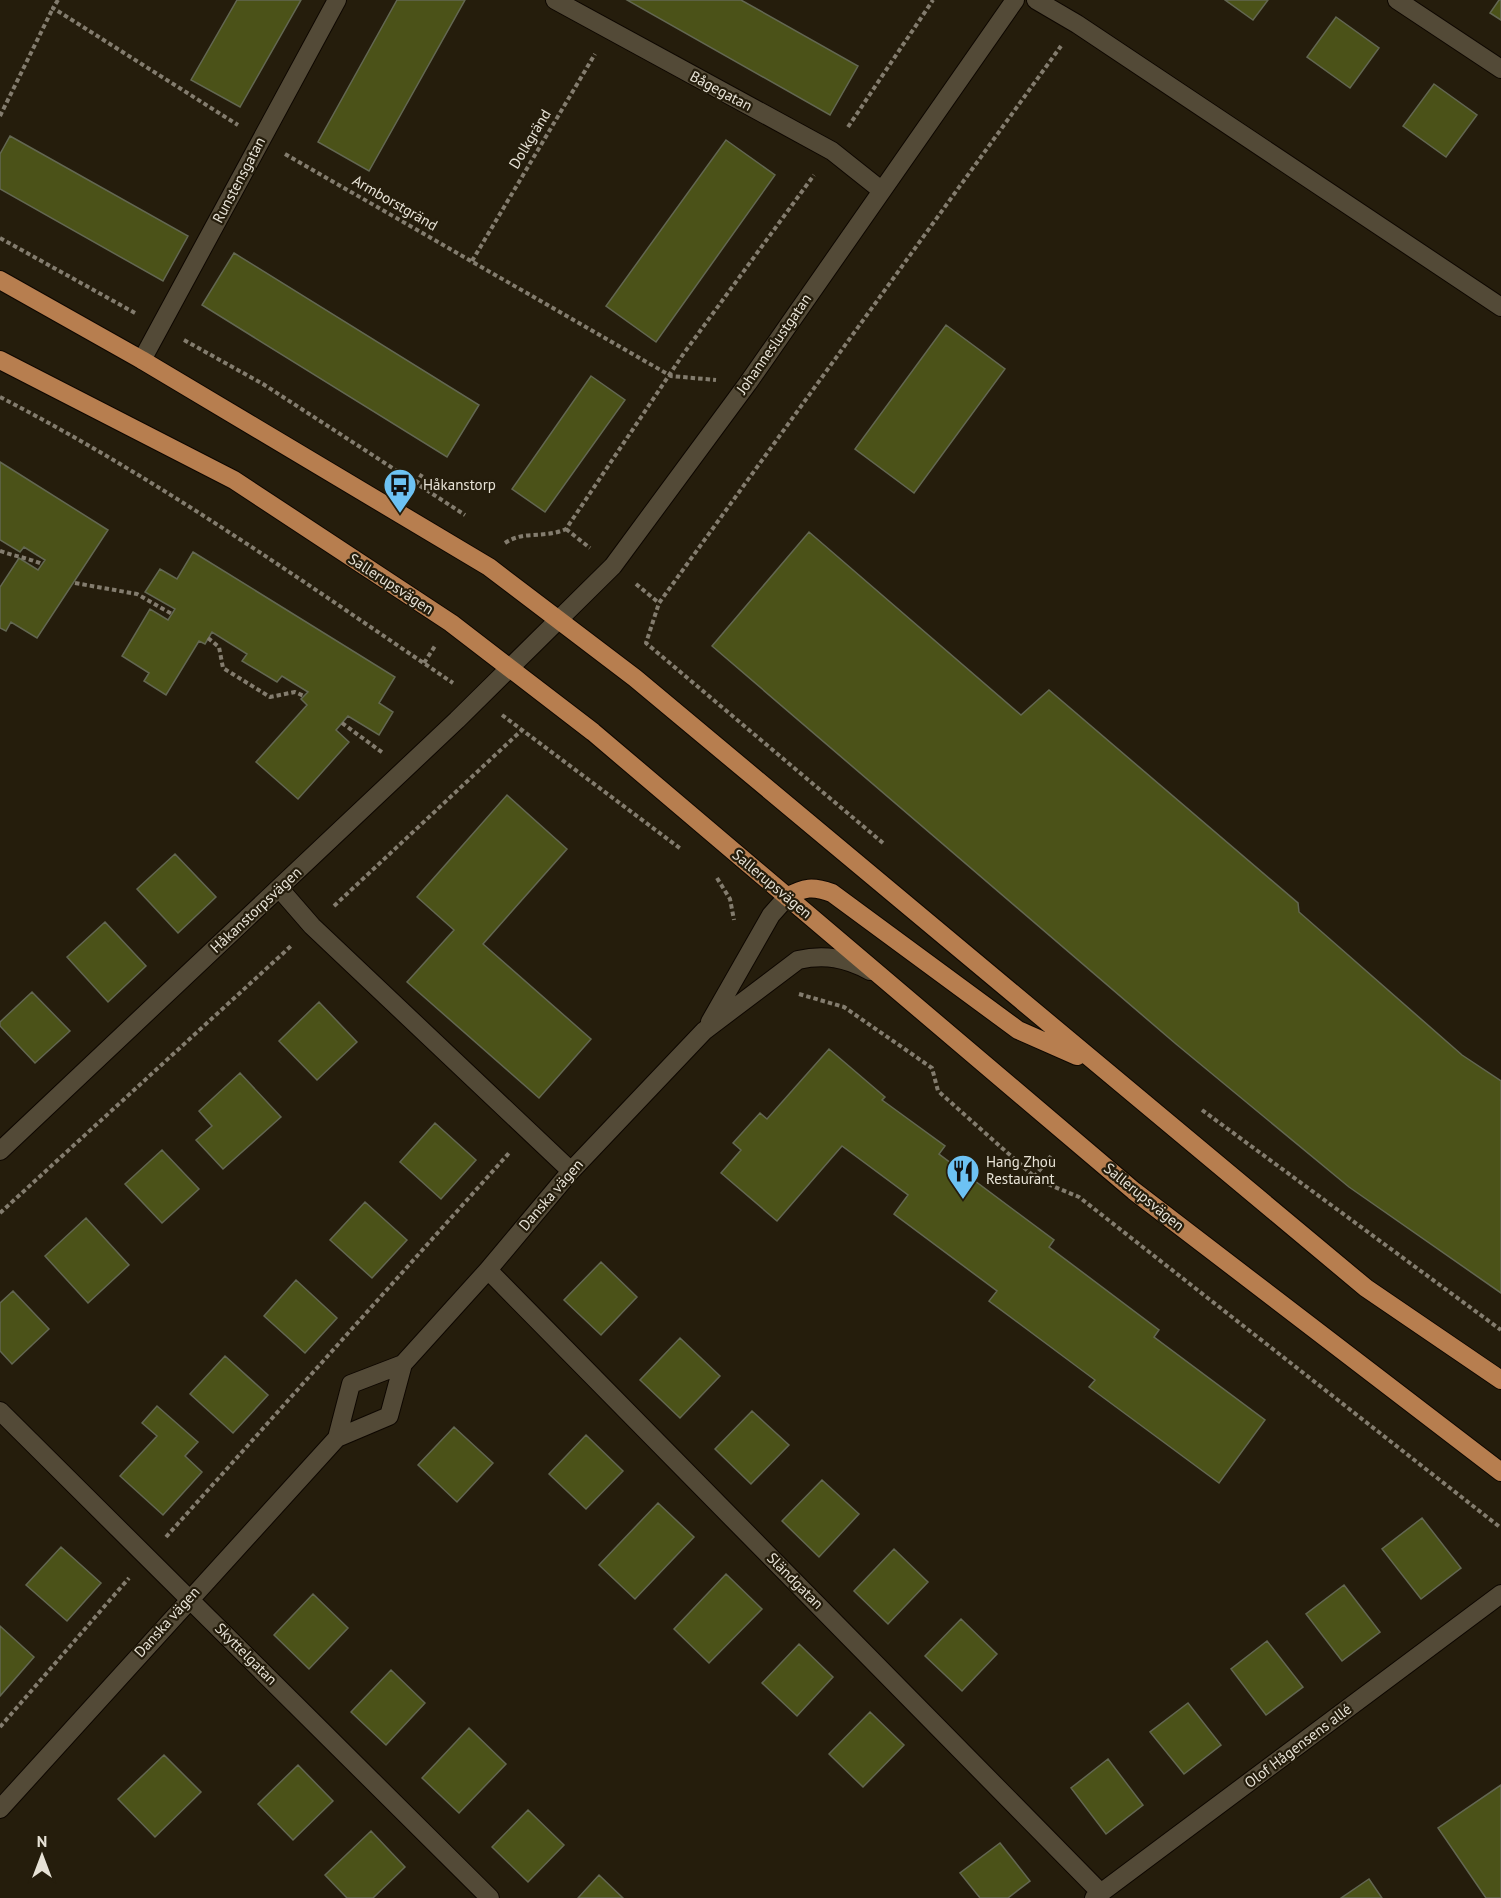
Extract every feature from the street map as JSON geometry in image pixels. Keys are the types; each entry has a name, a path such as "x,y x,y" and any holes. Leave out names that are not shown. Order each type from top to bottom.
{"main road":[{"path":"0,280 142,360 489,567 635,678 1366,1288 1501,1380"},
{"name":"Sallerupsvägen","path":"0,360 234,480 451,623 592,732 1134,1191 1402,1399 1501,1472"},
{"path":"787,897 802,888 817,887 832,893 1018,1030 1098,1065"}],"street":[{"name":"Runstensgatan","path":"142,360 337,0"},
{"name":"Bågegatan","path":"555,0 832,151 881,190"},
{"name":"Johanneslustgatan","path":"510,669 613,566 748,383 1015,0"},
{"path":"1036,0 1077,24 1501,307"},
{"path":"1397,0 1501,69"},
{"name":"Håkanstorpsvägen","path":"0,1150 510,669"},
{"path":"279,888 312,926 571,1171"},
{"name":"Danska vägen","path":"704,1032 771,915 787,897"},
{"name":"Danska vägen","path":"0,1809 189,1598 337,1438 389,1416 403,1364 488,1270 571,1171 704,1032 798,960 817,955 852,962 882,977"},
{"name":"Sländgatan","path":"488,1270 1098,1895"},
{"name":"Danska vägen","path":"337,1438 351,1383 403,1364"},
{"name":"Skyttelgatan","path":"0,1411 490,1898"},
{"name":"Olof Hågensens allé","path":"1098,1895 1501,1594"}],"path":[{"path":"0,116 58,0"},
{"path":"489,567 506,542 520,536 552,535 566,529 671,376 684,352 832,151 933,0"},
{"name":"Armborstgränd","path":"53,8 260,140 671,376 748,383"},
{"path":"892,851 646,643 659,603 1077,24"},
{"name":"Dolkgränd","path":"472,261 609,30"},
{"path":"0,238 262,384 415,485 468,517"},
{"path":"0,397 53,424 159,486 523,729 687,853"},
{"path":"415,485 422,474"},
{"path":"496,535 506,542"},
{"path":"0,551 12,556 23,556 42,564"},
{"path":"75,583 137,594 172,614"},
{"path":"424,663 451,623"},
{"path":"208,638 219,647 223,669 270,697 295,692 304,696"},
{"path":"342,723 405,769"},
{"path":"0,1213 523,729"},
{"path":"714,873 730,899 736,932 753,947"},
{"path":"781,972 801,997 844,1007 932,1068 938,1091 1034,1177 1079,1197 1501,1528"},
{"path":"1192,1102 1501,1330"},
{"path":"0,1727 148,1557 528,1131"},
{"path":"1034,1177 1052,1154"}],"building":[{"path":"237,0 301,0 240,107 191,80"},
{"path":"397,0 465,0 369,171 318,142"},
{"path":"627,0 741,0 858,66 830,115"},
{"path":"1225,0 1268,0 1253,20"},
{"path":"1501,0 1501,20 1490,13"},
{"path":"1336,17 1379,48 1350,88 1307,57"},
{"path":"1434,84 1477,115 1446,157 1403,126"},
{"path":"10,136 188,236 163,281 0,189 0,154"},
{"path":"726,140 775,175 656,342 606,306"},
{"path":"234,253 479,405 447,457 202,305"},
{"path":"946,325 1005,369 914,493 855,449"},
{"path":"591,376 625,400 545,512 512,489"},
{"path":"0,462 108,530 37,638 11,622 6,631 0,628 0,587 19,558 38,570 45,560 24,547 20,552 0,540"},
{"path":"809,532 1021,715 1049,690 1298,903 1299,912 1462,1055 1501,1081 1501,1293 1349,1187 1176,1044 712,646"},
{"path":"193,552 395,677 379,703 393,712 379,735 348,716 336,730 349,742 298,799 256,762 307,705 301,699 308,692 282,676 277,682 242,661 247,654 212,632 205,644 199,641 166,695 144,681 149,673 122,656 150,609 168,620 175,609 145,592 160,569 177,579"},
{"path":"507,795 567,849 483,944 591,1039 539,1098 407,982 454,930 417,897"},
{"path":"175,854 216,897 178,933 137,889"},
{"path":"105,922 146,966 108,1002 67,957"},
{"path":"32,992 70,1031 35,1063 0,1026 0,1022"},
{"path":"319,1002 357,1042 317,1080 279,1041"},
{"path":"829,1049 885,1097 882,1100 945,1146 939,1154 1054,1240 1049,1247 1159,1330 1154,1337 1265,1420 1219,1483 1089,1387 1095,1380 989,1301 997,1291 894,1214 908,1195 842,1146 777,1221 721,1173 741,1150 733,1143 760,1113 767,1119"},
{"path":"240,1073 281,1117 223,1169 196,1140 212,1126 199,1111"},
{"path":"435,1123 476,1160 441,1199 400,1162"},
{"path":"162,1150 199,1189 162,1223 125,1184"},
{"path":"365,1202 407,1240 372,1278 330,1240"},
{"path":"86,1218 129,1265 88,1303 45,1256"},
{"path":"601,1262 637,1297 601,1335 564,1300"},
{"path":"296,1280 337,1318 305,1353 264,1316"},
{"path":"13,1291 49,1329 12,1364 0,1351 0,1303"},
{"path":"680,1338 720,1376 680,1418 640,1380"},
{"path":"225,1356 268,1395 233,1433 190,1394"},
{"path":"157,1406 198,1442 185,1456 202,1472 163,1515 120,1476 157,1436 142,1423"},
{"path":"752,1411 789,1445 751,1484 715,1449"},
{"path":"454,1427 493,1463 457,1502 418,1465"},
{"path":"586,1435 623,1471 586,1509 549,1474"},
{"path":"822,1480 859,1514 819,1557 782,1521"},
{"path":"658,1503 694,1537 635,1599 599,1565"},
{"path":"1422,1518 1461,1568 1421,1599 1382,1549"},
{"path":"61,1547 101,1583 67,1621 26,1585"},
{"path":"894,1549 928,1582 888,1624 854,1591"},
{"path":"726,1574 762,1609 709,1663 674,1629"},
{"path":"1344,1585 1380,1632 1342,1661 1306,1614"},
{"path":"313,1594 348,1628 309,1669 274,1635"},
{"path":"961,1619 997,1654 962,1691 925,1656"},
{"path":"0,1626 34,1657 0,1696"},
{"path":"1267,1641 1303,1687 1266,1715 1231,1669"},
{"path":"799,1644 833,1677 797,1716 762,1683"},
{"path":"391,1670 425,1703 386,1745 351,1712"},
{"path":"1188,1703 1221,1745 1184,1774 1150,1732"},
{"path":"870,1712 904,1745 863,1787 829,1754"},
{"path":"469,1728 506,1764 459,1813 422,1778"},
{"path":"164,1755 201,1792 155,1837 118,1799"},
{"path":"1108,1759 1143,1805 1106,1834 1071,1788"},
{"path":"298,1765 333,1801 293,1840 258,1804"},
{"path":"1501,1785 1501,1898 1486,1898 1438,1828"},
{"path":"528,1810 564,1845 528,1882 492,1847"},
{"path":"371,1831 405,1867 373,1898 347,1898 325,1875"},
{"path":"1000,1843 1030,1881 1008,1898 980,1898 960,1873"},
{"path":"599,1875 623,1898 578,1898"},
{"path":"1369,1879 1382,1898 1341,1898"}],"place":[{"name":"Håkanstorp","path":"400,514"},
{"name":"Hang Zhou Restaurant","path":"963,1200"}]}
